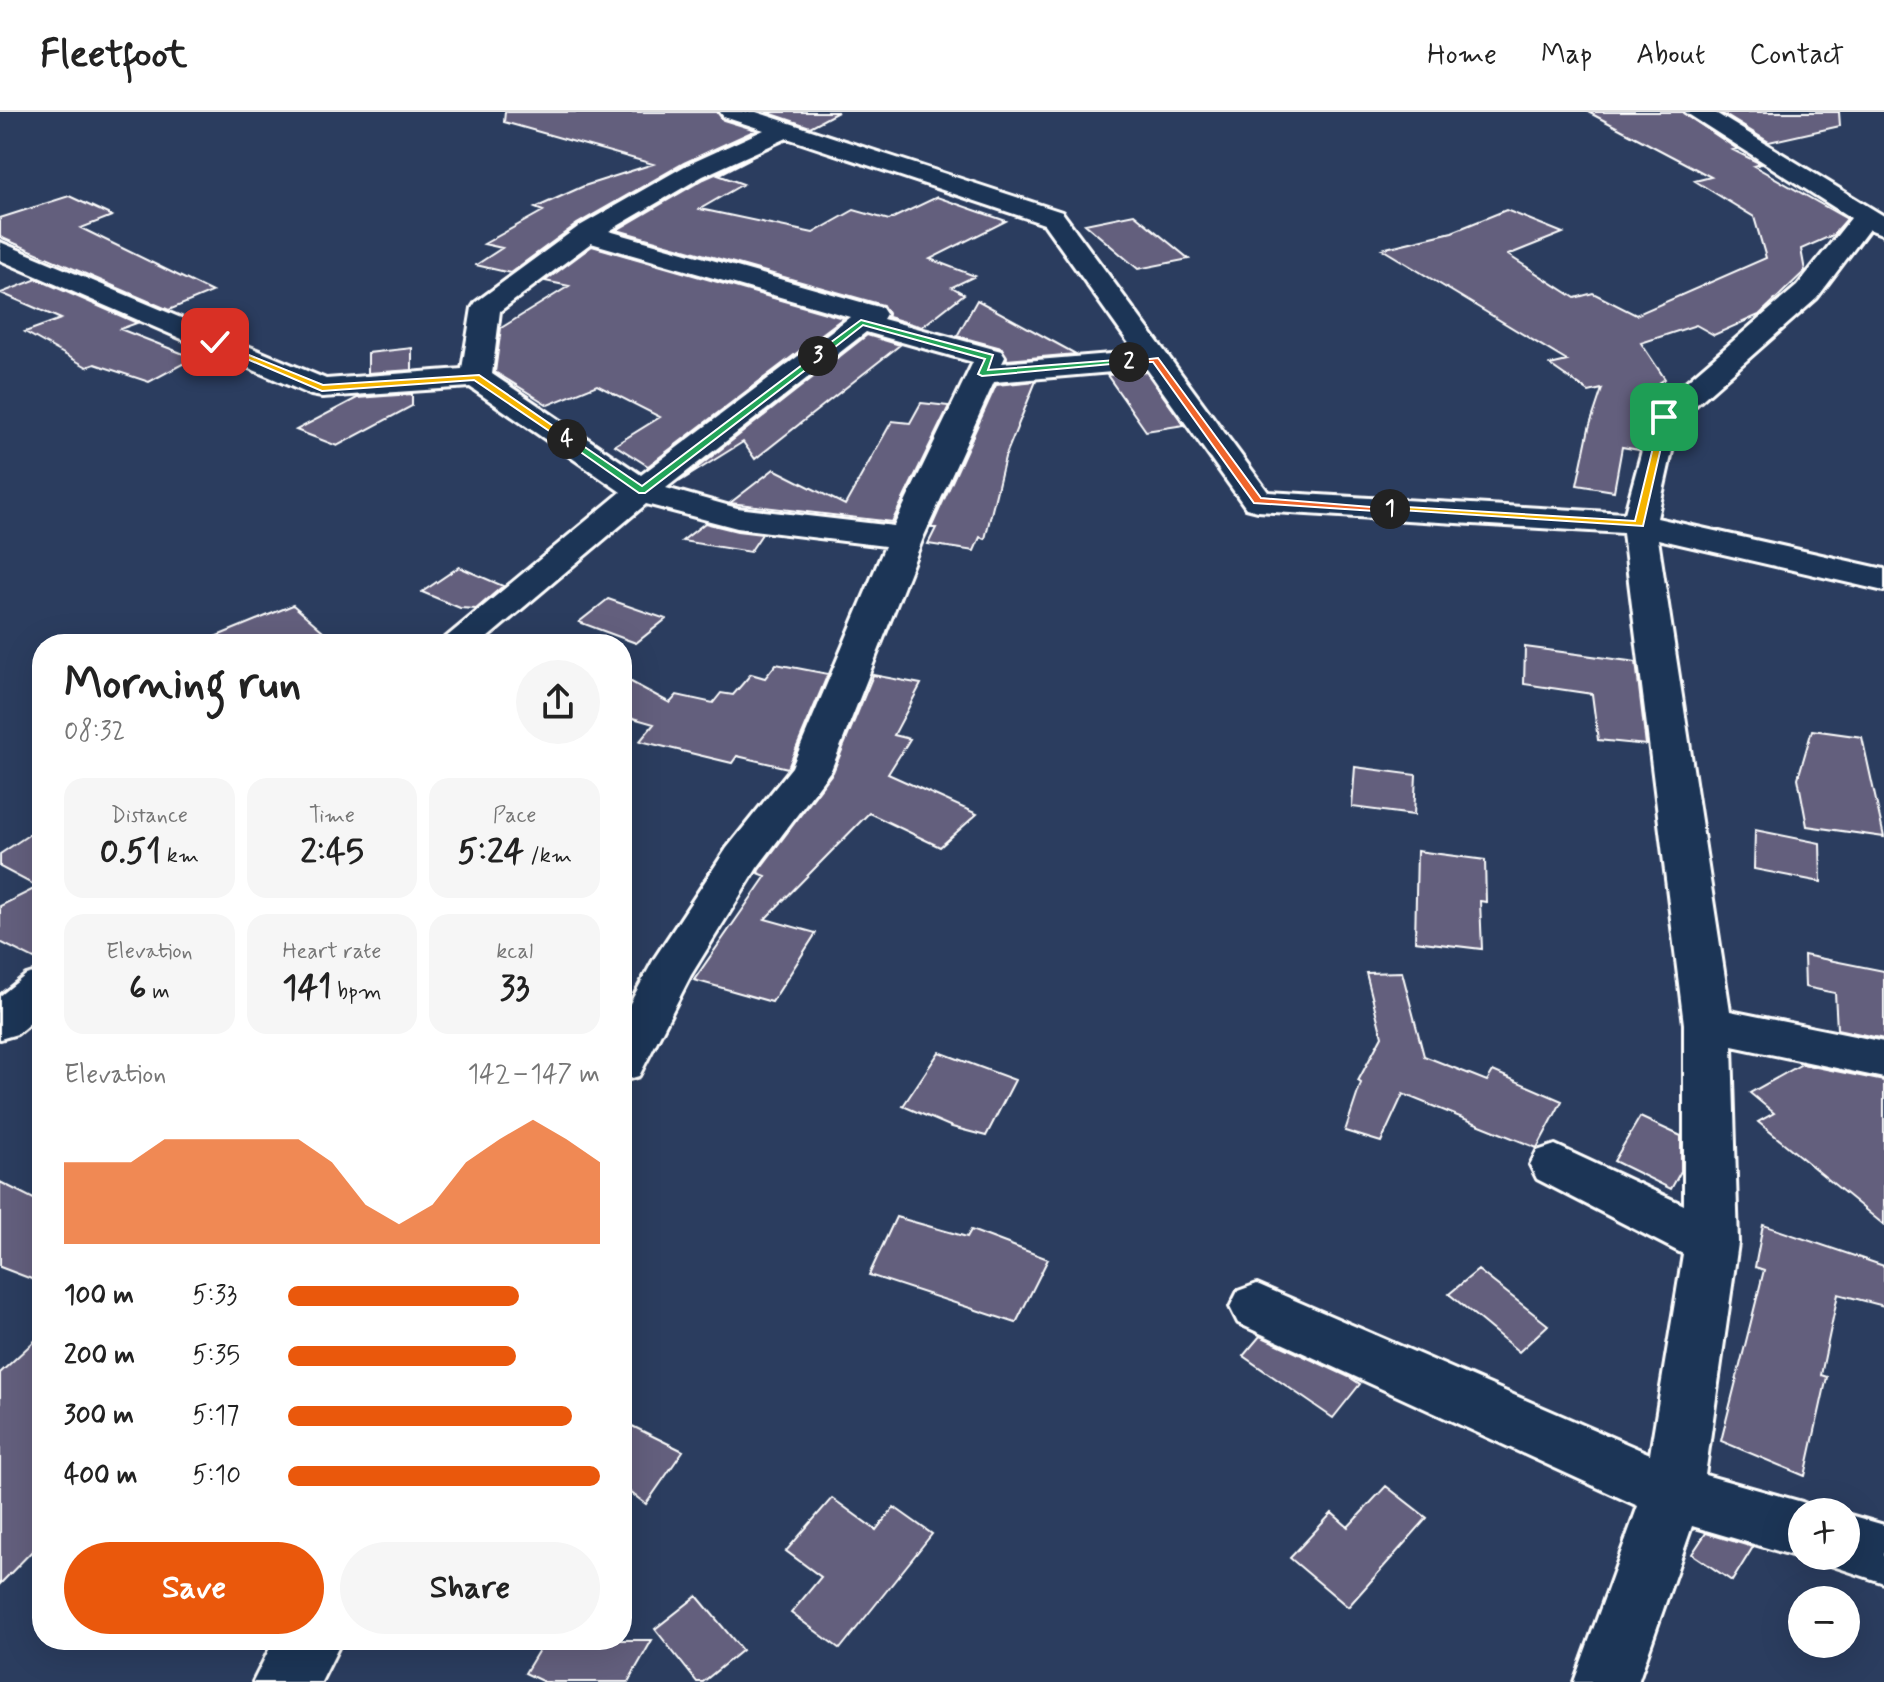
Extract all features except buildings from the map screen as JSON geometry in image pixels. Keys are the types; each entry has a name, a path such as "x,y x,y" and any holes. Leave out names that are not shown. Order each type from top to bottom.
{"street":[{"path":"732,112 1053,218 1258,501 1639,524 1884,580"},
{"path":"1606,1682 1673,1493 1711,1243 1708,1024 1652,639 1639,524 1664,417 1807,292 1875,222 1697,112"},
{"path":"476,377 486,308 587,233 694,171 785,130"},
{"path":"469,634 642,491 872,314 587,233"},
{"path":"0,250 322,388 476,377 642,491 659,498 754,520 906,538"},
{"path":"632,1044 670,971 742,858 811,770 906,538 990,357 861,322"},
{"path":"982,374 1155,359"},
{"path":"0,1022 32,995"},
{"path":"1708,1024 1884,1060"},
{"path":"1555,1165 1711,1243"},
{"path":"1257,1307 1673,1493 1788,1526"},
{"path":"1860,1547 1884,1554"},
{"path":"285,1682 304,1650"}],"route":[{"path":"215,342 322,388 476,377 642,491 861,322 990,357 982,374 1155,359 1258,501 1639,524 1664,417"}]}
